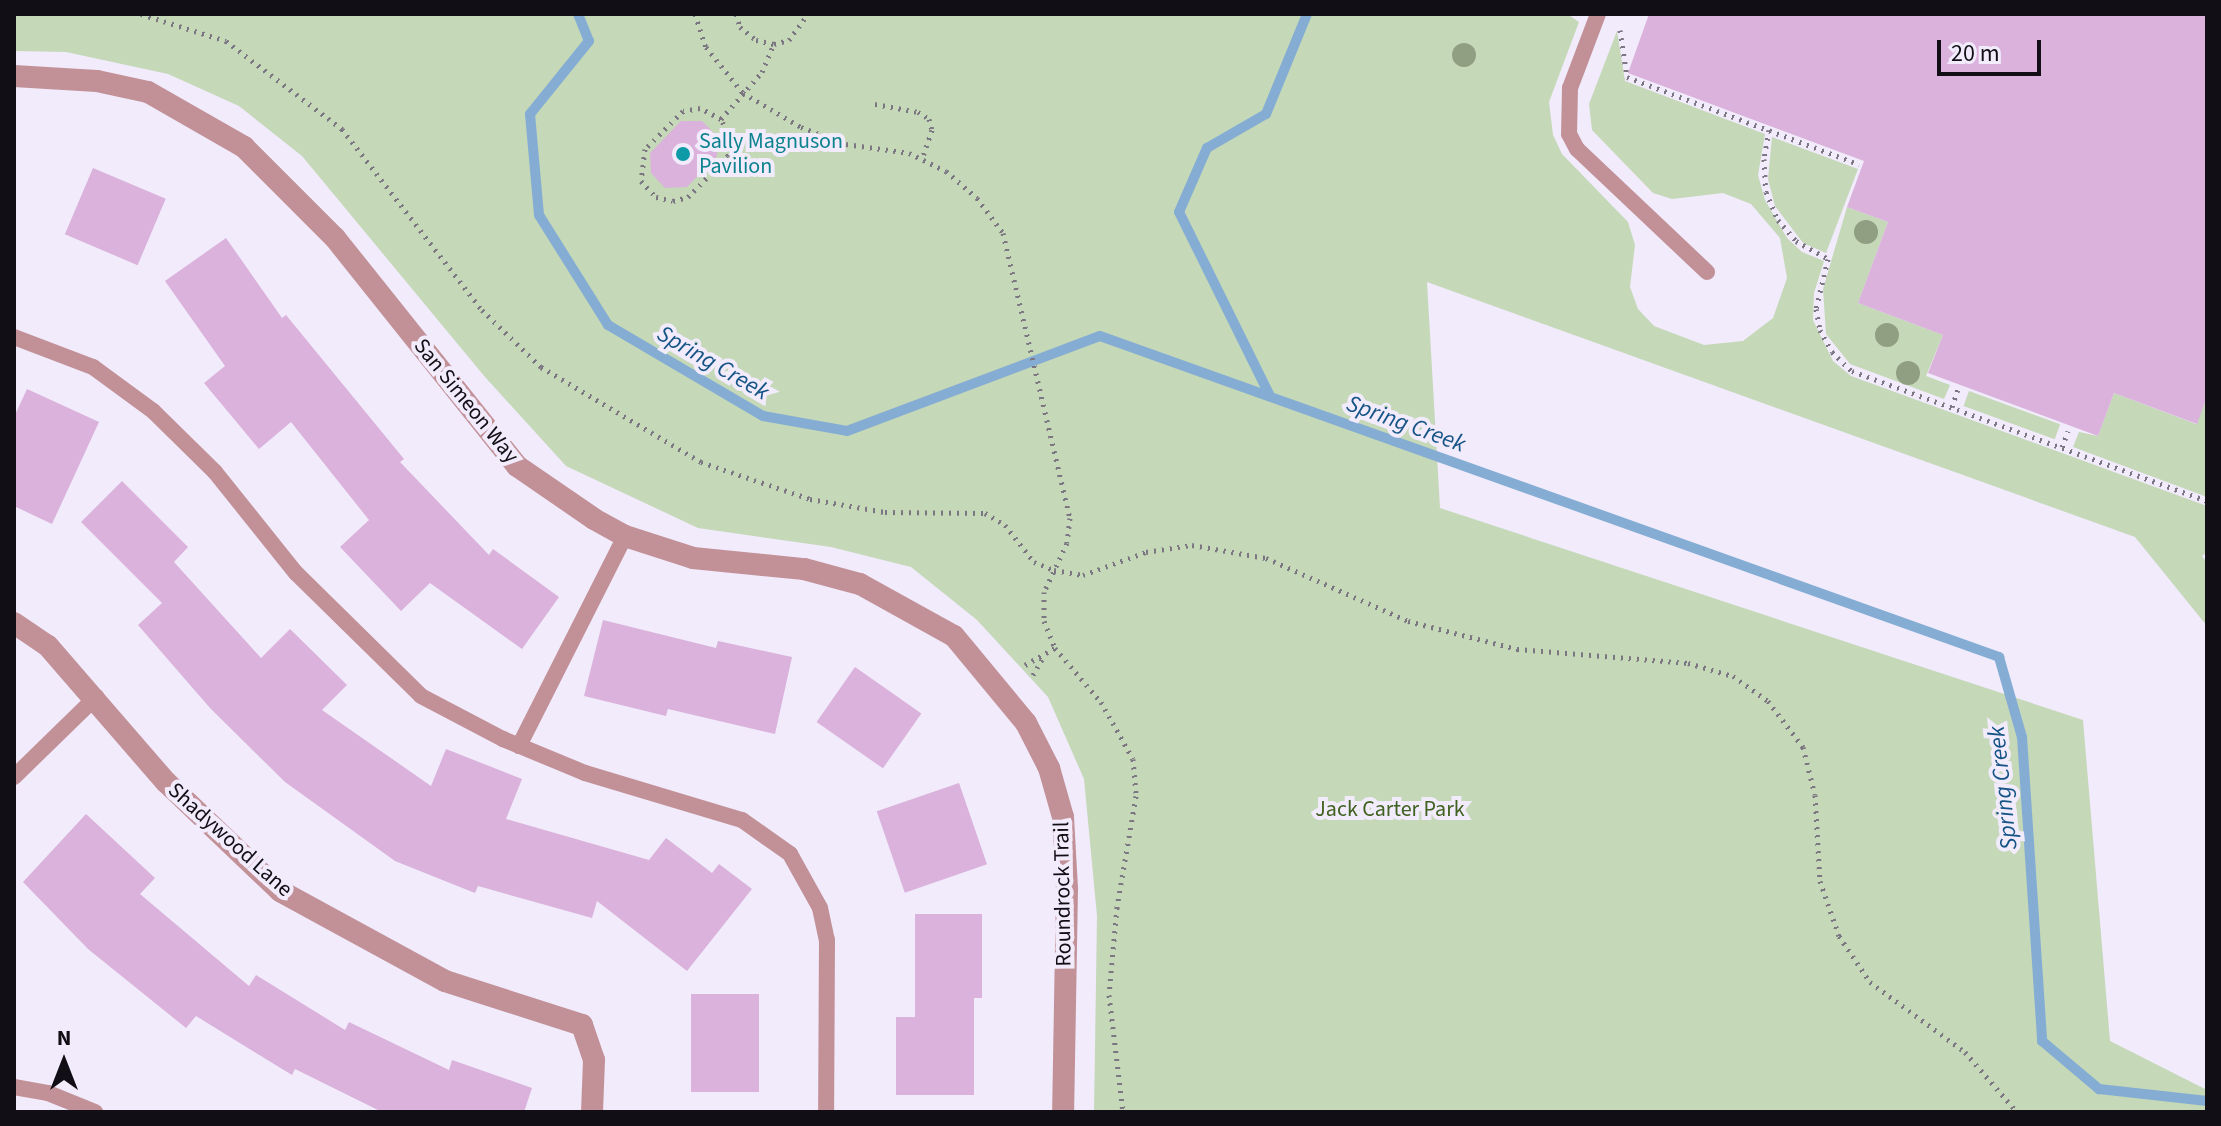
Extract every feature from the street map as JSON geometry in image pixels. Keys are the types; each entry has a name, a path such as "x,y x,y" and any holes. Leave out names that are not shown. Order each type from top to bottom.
{"street":[{"name":"San Simeon Way","path":"14,76 97,81 148,92 244,147 335,238 517,466 625,536 693,558 804,569 860,584 954,636 1003,690"},
{"name":"Shadywood Lane","path":"14,623 48,646 96,697 166,782 280,891 445,981 582,1025 594,1060 592,1112"},
{"name":"Roundrock Trail","path":"1003,690 1049,768 1063,817 1067,889 1063,1112"}],"lane":[{"path":"1598,14 1570,88 1569,134 1577,149 1707,272"},
{"path":"14,337 93,367 153,411 215,472 296,573 384,665 421,696 519,746 585,773 721,811 760,831 790,854 820,908 827,940 826,1112"},
{"path":"519,746 625,536"},
{"path":"14,777 96,697"},
{"path":"14,1087 48,1093 95,1112"}],"path":[{"path":"141,14 226,41 342,129 482,310 541,367 701,462 810,499 885,512 964,508 985,513 1005,525 1034,562 1054,570 1083,575 1146,552 1192,545 1266,558 1408,621 1517,649 1688,663 1733,676 1768,701 1803,747 1815,795 1820,881 1839,936 1870,982 1965,1052 2017,1112"},
{"path":"695,14 706,47 743,93 801,127 846,144 922,159 946,171 977,198 1003,233 1070,518 1067,543 1044,592 1044,621 1055,648 1101,702 1133,759 1136,796 1117,907 1109,995 1123,1112"},
{"path":"736,14 748,33 774,44 789,40 808,14"},
{"path":"1625,14 1620,28 1627,77 1859,164"},
{"path":"721,119 762,72 774,44"},
{"path":"875,104 918,112 929,119 932,130 922,159"},
{"path":"700,108 721,119 731,138 728,156 688,197 673,201 656,197 641,181 645,149 683,111 700,108"},
{"path":"1769,130 1763,177 1778,220 1796,241 1828,259 1816,309 1832,352 1852,371 2207,501"},
{"path":"1952,407 1958,389"},
{"path":"2062,447 2068,431"},
{"path":"1025,665 1055,648"},
{"path":"1033,675 1044,656"}],"green space":[{"name":"Jack Carter Park","path":"14,14 1567,14 1579,22 1549,102 1553,135 1562,154 1628,222 1635,245 1630,287 1638,309 1654,326 1704,345 1743,341 1773,318 1787,278 1780,238 1751,204 1723,193 1672,199 1653,193 1592,130 1589,104 1617,31 1625,81 1765,134 1758,175 1765,200 1787,238 1802,252 1824,261 1814,293 1813,320 1833,361 1851,376 2207,506 2207,552 2202,556 2207,563 2207,626 2135,537 1427,282 1440,508 2083,720 2110,1041 2207,1090 2207,1112 1094,1112 1097,916 1084,779 1048,697 977,620 911,567 831,547 698,528 566,466 485,377 302,156 239,106 168,74 66,52 14,51"},
{"path":"1772,137 1858,169 1826,253 1803,243 1775,206 1768,179"},
{"path":"1847,207 1888,222 1858,303 1943,335 1926,376 1950,385 1944,399 1850,364 1826,334 1823,289"},
{"path":"1969,391 2060,424 2055,439 1964,406"},
{"path":"2114,393 2196,424 2207,397 2207,497 2073,447 2079,432 2098,436"}],"building":[{"path":"1649,14 2207,14 2207,397 2197,424 2114,393 2098,436 1928,373 1943,335 1858,303 1888,222 1847,207 1864,161 1628,73"},
{"name":"Sally Magnuson Pavilion","path":"681,121 702,121 717,136 717,156 687,187 665,188 651,173 650,153"},
{"path":"93,168 166,199 138,265 65,234"},
{"path":"226,238 282,318 286,315 404,459 400,462 489,555 493,549 559,597 522,649 430,583 401,611 340,547 369,520 291,422 259,449 204,383 225,366 165,281"},
{"path":"27,389 99,422 52,524 14,506 14,417"},
{"path":"122,481 188,547 174,562 261,658 290,629 347,685 322,710 431,786 446,749 522,779 506,819 649,860 666,838 712,873 719,864 752,889 687,971 597,901 592,918 478,886 475,893 395,861 285,782 210,708 138,625 162,603 81,522"},
{"path":"603,620 716,648 718,641 792,657 775,734 668,709 666,716 584,696"},
{"path":"855,667 921,713 883,768 817,722"},
{"path":"959,783 987,864 905,893 877,811"},
{"path":"86,814 155,878 140,894 249,986 256,975 345,1030 349,1022 449,1070 452,1060 532,1088 524,1112 382,1112 295,1069 292,1075 196,1016 186,1028 88,949 23,882"},
{"path":"915,914 982,914 982,998 974,998 974,1095 896,1095 896,1017 915,1017"},
{"path":"691,994 759,994 759,1092 691,1092"}],"waterway":[{"name":"Spring Creek","path":"578,14 589,41 530,114 539,215 608,325 763,416 847,431 1100,336 1999,657 2022,737 2042,1041 2099,1089 2207,1101"},
{"path":"1270,396 1179,212 1207,148 1266,114 1307,14"}],"place":[{"name":"Sally Magnuson Pavilion","path":"683,154"}]}
